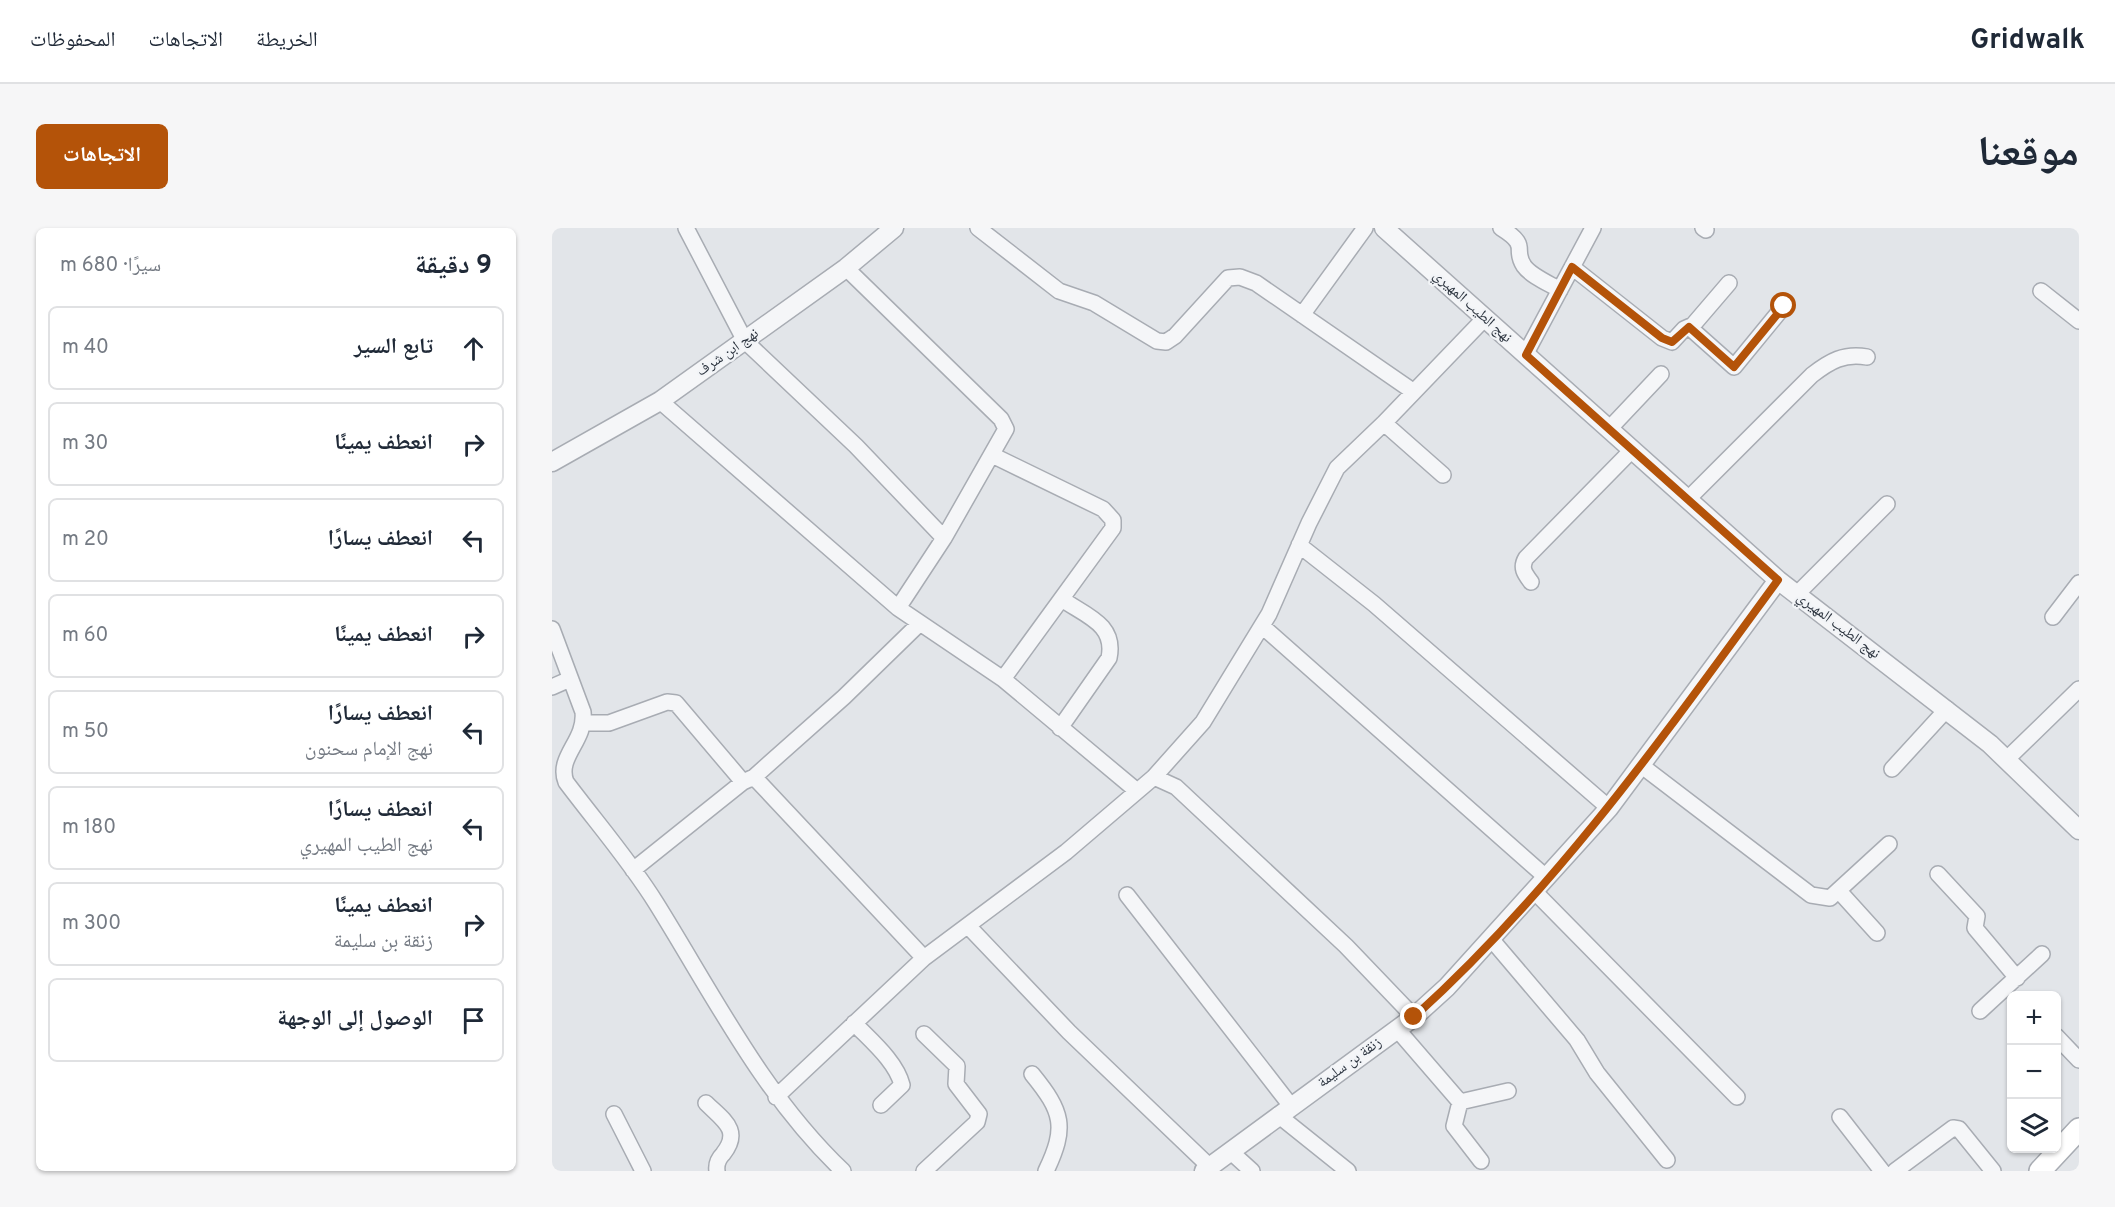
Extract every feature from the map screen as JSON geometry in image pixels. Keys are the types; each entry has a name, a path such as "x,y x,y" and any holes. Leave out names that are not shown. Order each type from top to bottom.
{"main road":[{"path":"2046,1169 2079,1129"}],"street":[{"path":"686,228 745,341 856,446 944,538"},
{"name":"نهج ابن شرف","path":"552,462 660,400 846,268 894,228"},
{"path":"978,228 1059,291 1094,303 1157,341 1166,342 1175,336 1228,278 1240,277 1256,282 1414,393"},
{"path":"1302,315 1365,228"},
{"name":"نهج الطيب المهيري","path":"1384,228 1778,580 1947,709 2007,759 2079,830"},
{"path":"1501,228 1516,237 1521,247 1520,259 1525,269 1560,290"},
{"path":"1526,355 1593,228"},
{"path":"1572,267 1662,338 1672,342 1730,282"},
{"path":"846,268 1001,419 1006,429 944,538 898,608"},
{"path":"2041,291 2079,321"},
{"path":"1689,327 1734,367 1784,306"},
{"path":"776,1097 924,958 969,927 1066,852 1154,777 1203,722 1262,626 1337,468 1414,393 1484,319"},
{"path":"1687,500 1812,375 1830,361 1843,356 1867,357"},
{"path":"1610,428 1661,374"},
{"path":"660,400 898,608 1003,680 1137,790"},
{"path":"1384,423 1443,475"},
{"path":"1531,582 1523,570 1522,564 1526,558 1632,450"},
{"path":"992,455 1103,509 1113,520 1113,528 1003,680"},
{"path":"1796,595 1887,504"},
{"path":"1299,545 1374,604 1609,808"},
{"name":"زنقة بن سليمة","path":"1207,1169 1284,1110 1414,1017 1492,940 1609,808 1778,580"},
{"path":"2053,616 2079,584"},
{"path":"1060,728 1109,658 1112,647 1107,630 1063,600"},
{"path":"633,870 748,780 844,697 919,624"},
{"path":"1262,626 1548,878"},
{"path":"552,629 585,723 567,758 563,774 566,782 655,901 776,1097 818,1147 843,1171"},
{"path":"552,687 570,679"},
{"path":"2007,759 2077,695"},
{"path":"585,723 609,723 667,702 676,703 748,780 924,958"},
{"path":"1892,769 1947,709"},
{"path":"1642,766 1811,895 1830,898 1889,844"},
{"path":"1154,777 1176,787 1346,946 1414,1017"},
{"path":"1938,874 1977,916 1975,928 2015,986"},
{"path":"1839,891 1877,933"},
{"path":"1535,892 1737,1097"},
{"path":"1127,895 1284,1110 1348,1171"},
{"path":"969,927 1069,1032 1207,1169"},
{"path":"1492,940 1577,1040 1597,1073 1667,1160"},
{"path":"1980,1011 2015,986 2042,954"},
{"path":"854,1023 885,1056 901,1080 902,1085 881,1105"},
{"path":"1397,1029 1460,1102"},
{"path":"924,1034 957,1066 956,1084 979,1114 977,1122 924,1171"},
{"path":"2061,1041 2079,1060"},
{"path":"1032,1074 1054,1105 1059,1122 1056,1152 1046,1171"},
{"path":"1460,1102 1508,1091"},
{"path":"1460,1102 1454,1126 1481,1161"},
{"path":"706,1103 728,1125 732,1134 731,1142 718,1160 717,1171"},
{"path":"614,1114 643,1171"},
{"path":"1840,1116 1882,1171"},
{"path":"1895,1171 1953,1128 1959,1129 1993,1171"},
{"path":"1230,1151 1252,1171"}],"route":[{"path":"1414,1017 1447,987 1492,940 1609,808 1778,580 1526,355 1572,267 1662,338 1672,342 1684,329 1689,327 1734,367 1784,306"}]}
